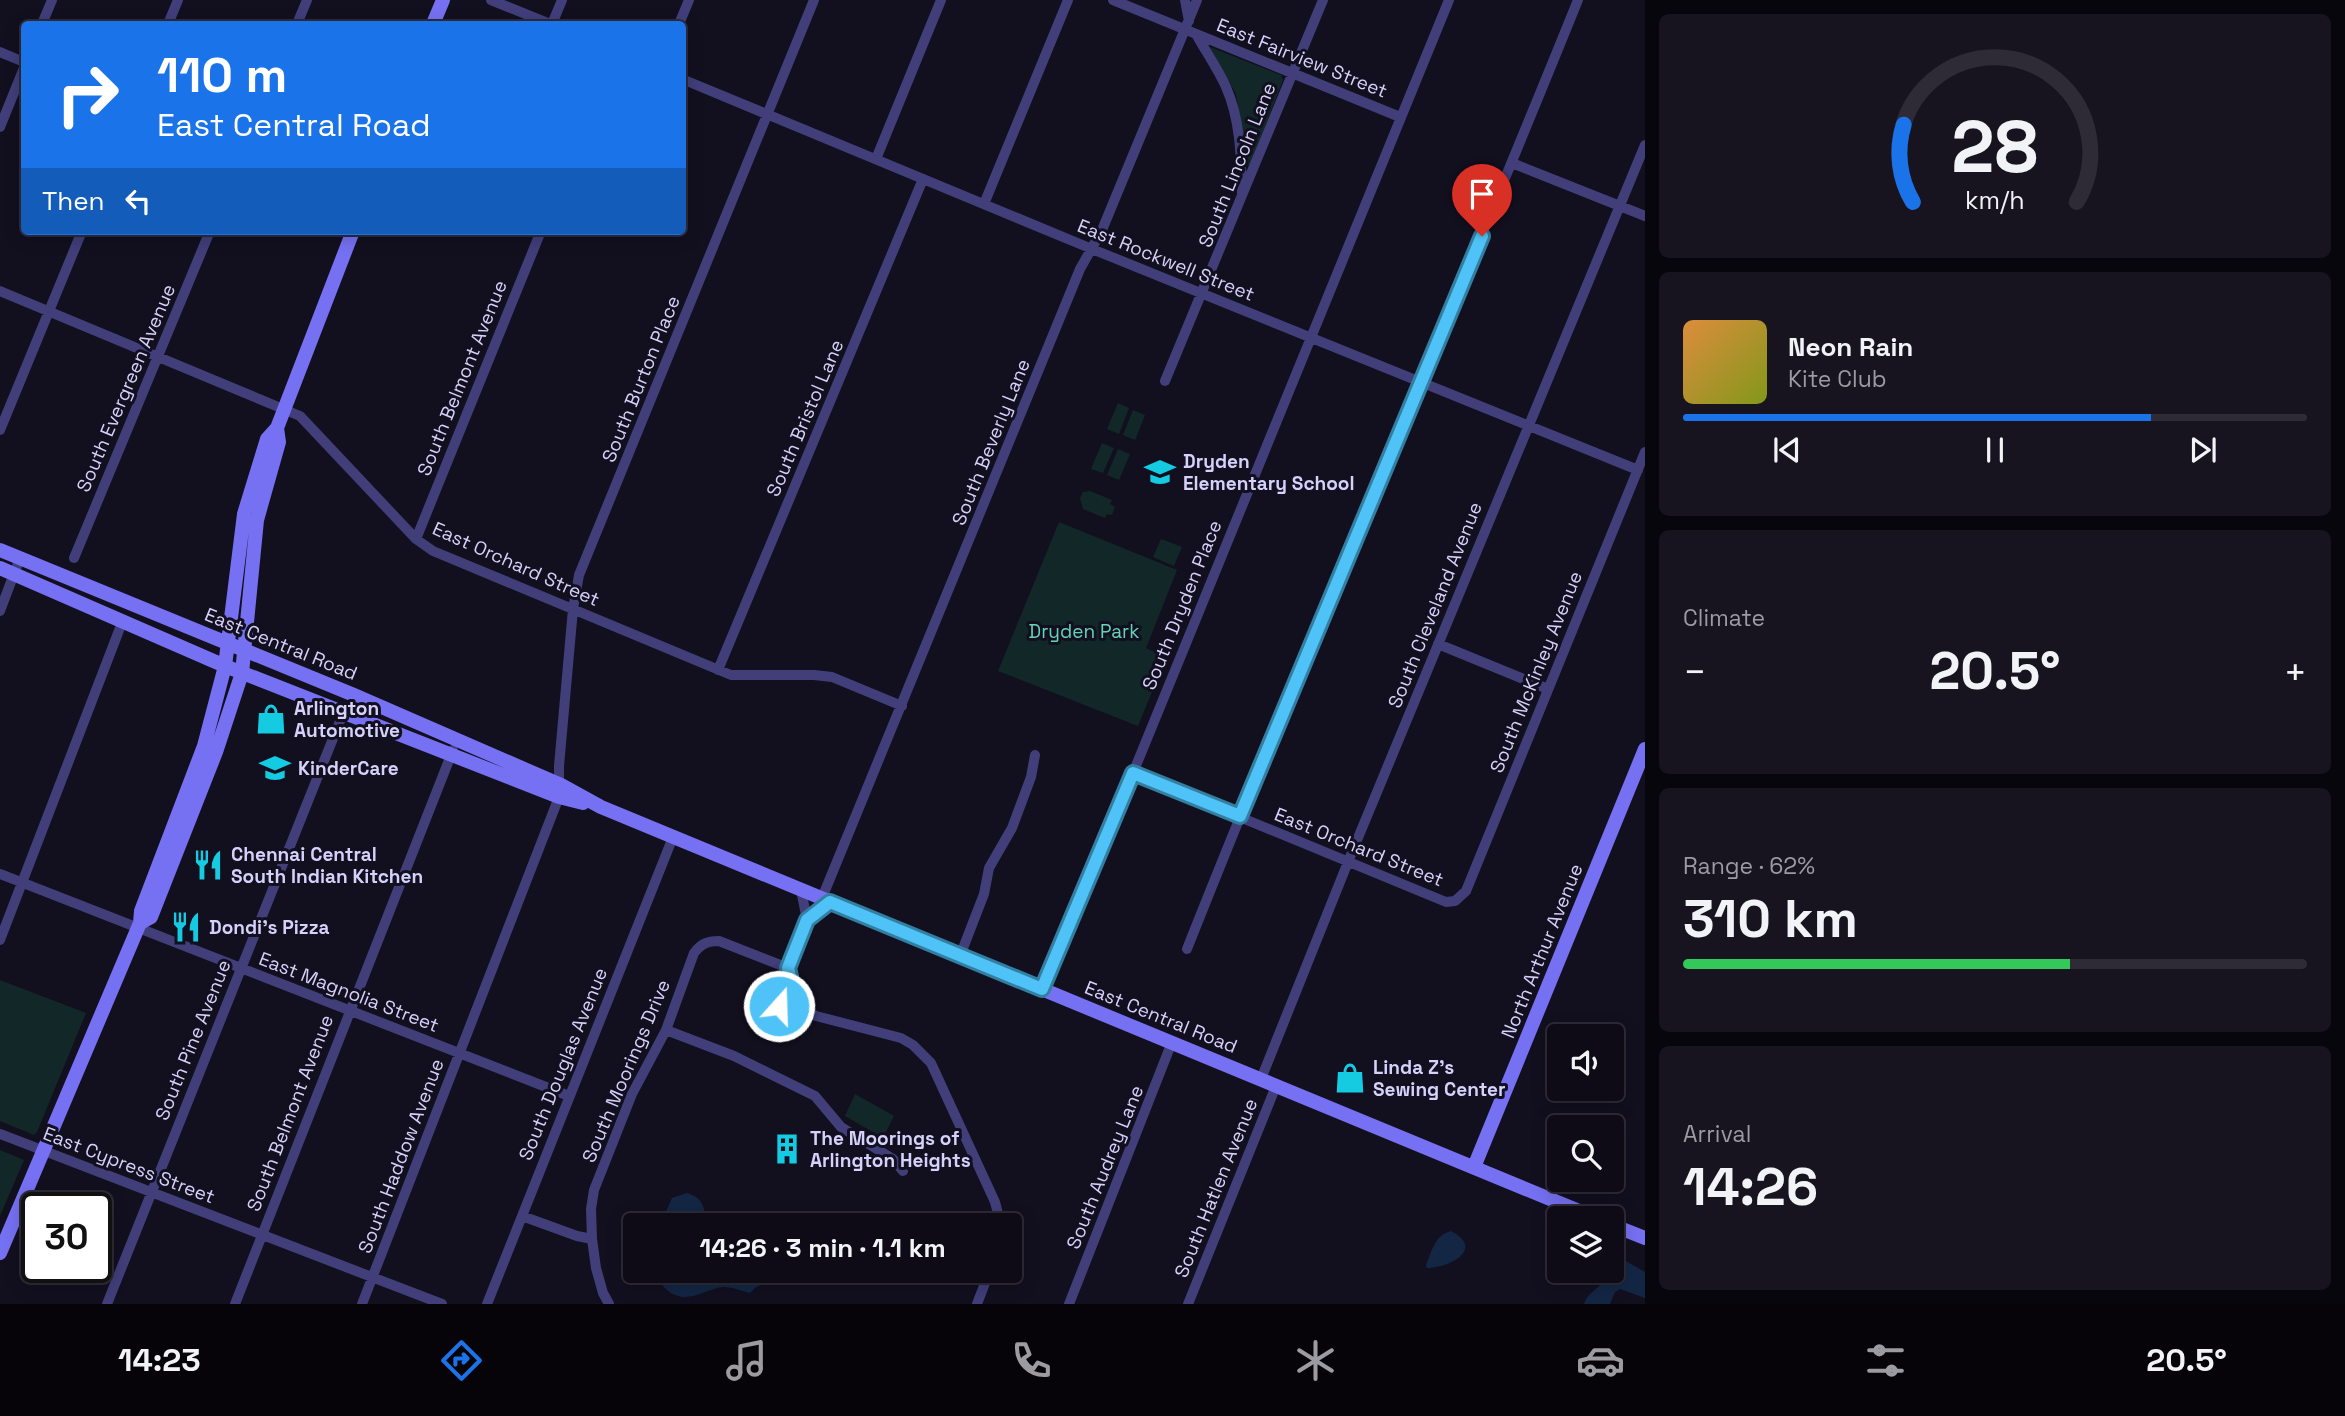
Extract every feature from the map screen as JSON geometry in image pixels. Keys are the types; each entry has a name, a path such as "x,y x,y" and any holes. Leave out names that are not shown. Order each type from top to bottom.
{"main road":[{"path":"434,21 443,0"},
{"path":"139,926 151,917 216,752 242,673 257,520 279,442 278,428 351,235"},
{"path":"0,1253 139,926 141,911 204,746 225,666 244,514 267,439 278,428"},
{"path":"0,544 20,558"},
{"path":"0,550 20,558"},
{"name":"East Central Road","path":"20,558 457,740 560,791"},
{"name":"East Central Road","path":"7,571 242,673 452,754 601,807 1567,1206"},
{"name":"North Arthur Avenue","path":"1474,1167 1645,749"},
{"path":"1624,1230 1645,1238"}],"street":[{"path":"43,21 52,0"},
{"path":"169,21 178,0"},
{"path":"298,21 307,0"},
{"path":"491,0 544,21"},
{"path":"552,21 562,0"},
{"path":"680,21 689,0"},
{"name":"South Burton Place","path":"560,791 559,766 573,609 579,575 814,0"},
{"path":"876,159 942,0"},
{"path":"984,204 1068,0"},
{"path":"1113,0 1186,25 1196,34 1227,89 1234,113 1239,134 1242,199"},
{"path":"1185,0 1186,25"},
{"name":"South Beverly Lane","path":"826,900 1080,269 1092,249 1197,0"},
{"name":"South Lincoln Lane","path":"1165,382 1323,0"},
{"name":"South Dryden Place","path":"1042,989 1449,0"},
{"path":"1187,949 1578,0"},
{"name":"East Fairview Street","path":"1196,34 1400,117"},
{"path":"0,52 21,63"},
{"path":"0,127 21,73"},
{"name":"East Rockwell Street","path":"686,81 1092,249 1638,470"},
{"name":"South Cleveland Avenue","path":"1261,1079 1645,145"},
{"path":"1512,163 1645,216"},
{"name":"South Bristol Lane","path":"718,670 923,179"},
{"path":"0,430 80,235"},
{"name":"South Evergreen Avenue","path":"74,558 208,235"},
{"name":"South Belmont Avenue","path":"416,539 539,235"},
{"name":"East Orchard Street","path":"0,291 300,416 416,539 433,551 718,670 743,676 832,677 902,706"},
{"name":"South McKinley Avenue","path":"1455,901 1466,891 1645,452"},
{"path":"0,611 7,571 20,558"},
{"path":"0,940 123,620"},
{"path":"1438,644 1548,689"},
{"name":"South Pine Avenue","path":"107,1304 344,711"},
{"name":"South Belmont Avenue","path":"235,1304 457,740"},
{"path":"960,956 984,894 989,868 1012,828 1022,802 1035,755"},
{"name":"East Orchard Street","path":"1133,773 1446,902 1455,901"},
{"name":"South Haddow Avenue","path":"362,1304 560,791"},
{"name":"South Douglas Avenue","path":"487,1304 673,836"},
{"name":"East Magnolia Street","path":"0,874 569,1096"},
{"path":"801,890 807,920"},
{"path":"826,900 807,920 788,968 792,985 805,1010 825,1019 890,1034 913,1045 937,1073 996,1202 998,1213"},
{"name":"South Moorings Drive","path":"609,1304 596,1268 592,1238 591,1209 594,1190 632,1094 666,1030 694,953 708,942 729,945 788,968"},
{"path":"792,985 783,992 779,1006 784,1013 792,1016 805,1010"},
{"path":"666,1030 734,1056 816,1096 841,1127 893,1159 903,1171"},
{"name":"South Audrey Lane","path":"1069,1304 1172,1042"},
{"name":"South Hatlen Avenue","path":"1188,1304 1276,1086"},
{"name":"East Cypress Street","path":"0,1134 442,1304"},
{"path":"522,1216 577,1236 592,1238"},
{"path":"977,1304 985,1283"}],"green space":[{"path":"1210,47 1281,75 1283,80 1250,165 1247,165 1236,94"},
{"path":"1118,403 1129,408 1119,434 1107,429"},
{"path":"1133,410 1145,415 1135,440 1123,435"},
{"path":"1102,443 1114,448 1103,473 1091,469"},
{"path":"1118,449 1130,454 1119,480 1107,475"},
{"path":"1090,491 1112,500 1110,504 1115,507 1112,515 1107,514 1105,518 1083,509 1080,498 1083,492"},
{"name":"Dryden Park","path":"1059,522 1177,570 1146,648 1166,658 1138,726 998,671"},
{"path":"1161,539 1182,547 1174,566 1153,557"},
{"path":"0,980 86,1013 34,1135 0,1121"},
{"path":"855,1094 894,1116 883,1138 845,1116"},
{"path":"0,1150 24,1160 0,1216"}],"water":[{"path":"687,1193 700,1201 705,1213 665,1213 672,1198"},
{"path":"1451,1231 1461,1238 1465,1251 1445,1265 1427,1268 1435,1244 1441,1236"},
{"path":"1624,1261 1645,1272 1645,1298 1620,1289 1615,1292 1610,1304 1584,1304 1587,1297 1602,1283 1624,1283"},
{"path":"661,1283 764,1283 750,1293 723,1287 684,1297 665,1288"}],"place":[{"name":"Dryden Elementary School","path":"1160,472"},
{"name":"Arlington Automotive","path":"271,719"},
{"name":"KinderCare","path":"275,768"},
{"name":"Chennai Central South Indian Kitchen","path":"208,865"},
{"name":"Dondi's Pizza","path":"186,927"},
{"name":"Linda Z's Sewing Center","path":"1350,1078"},
{"name":"The Moorings of Arlington Heights","path":"787,1149"}],"route":[{"path":"779,1006 783,992 792,985 788,968 807,920 830,902 1042,989 1133,773 1240,816 1482,236"}]}
